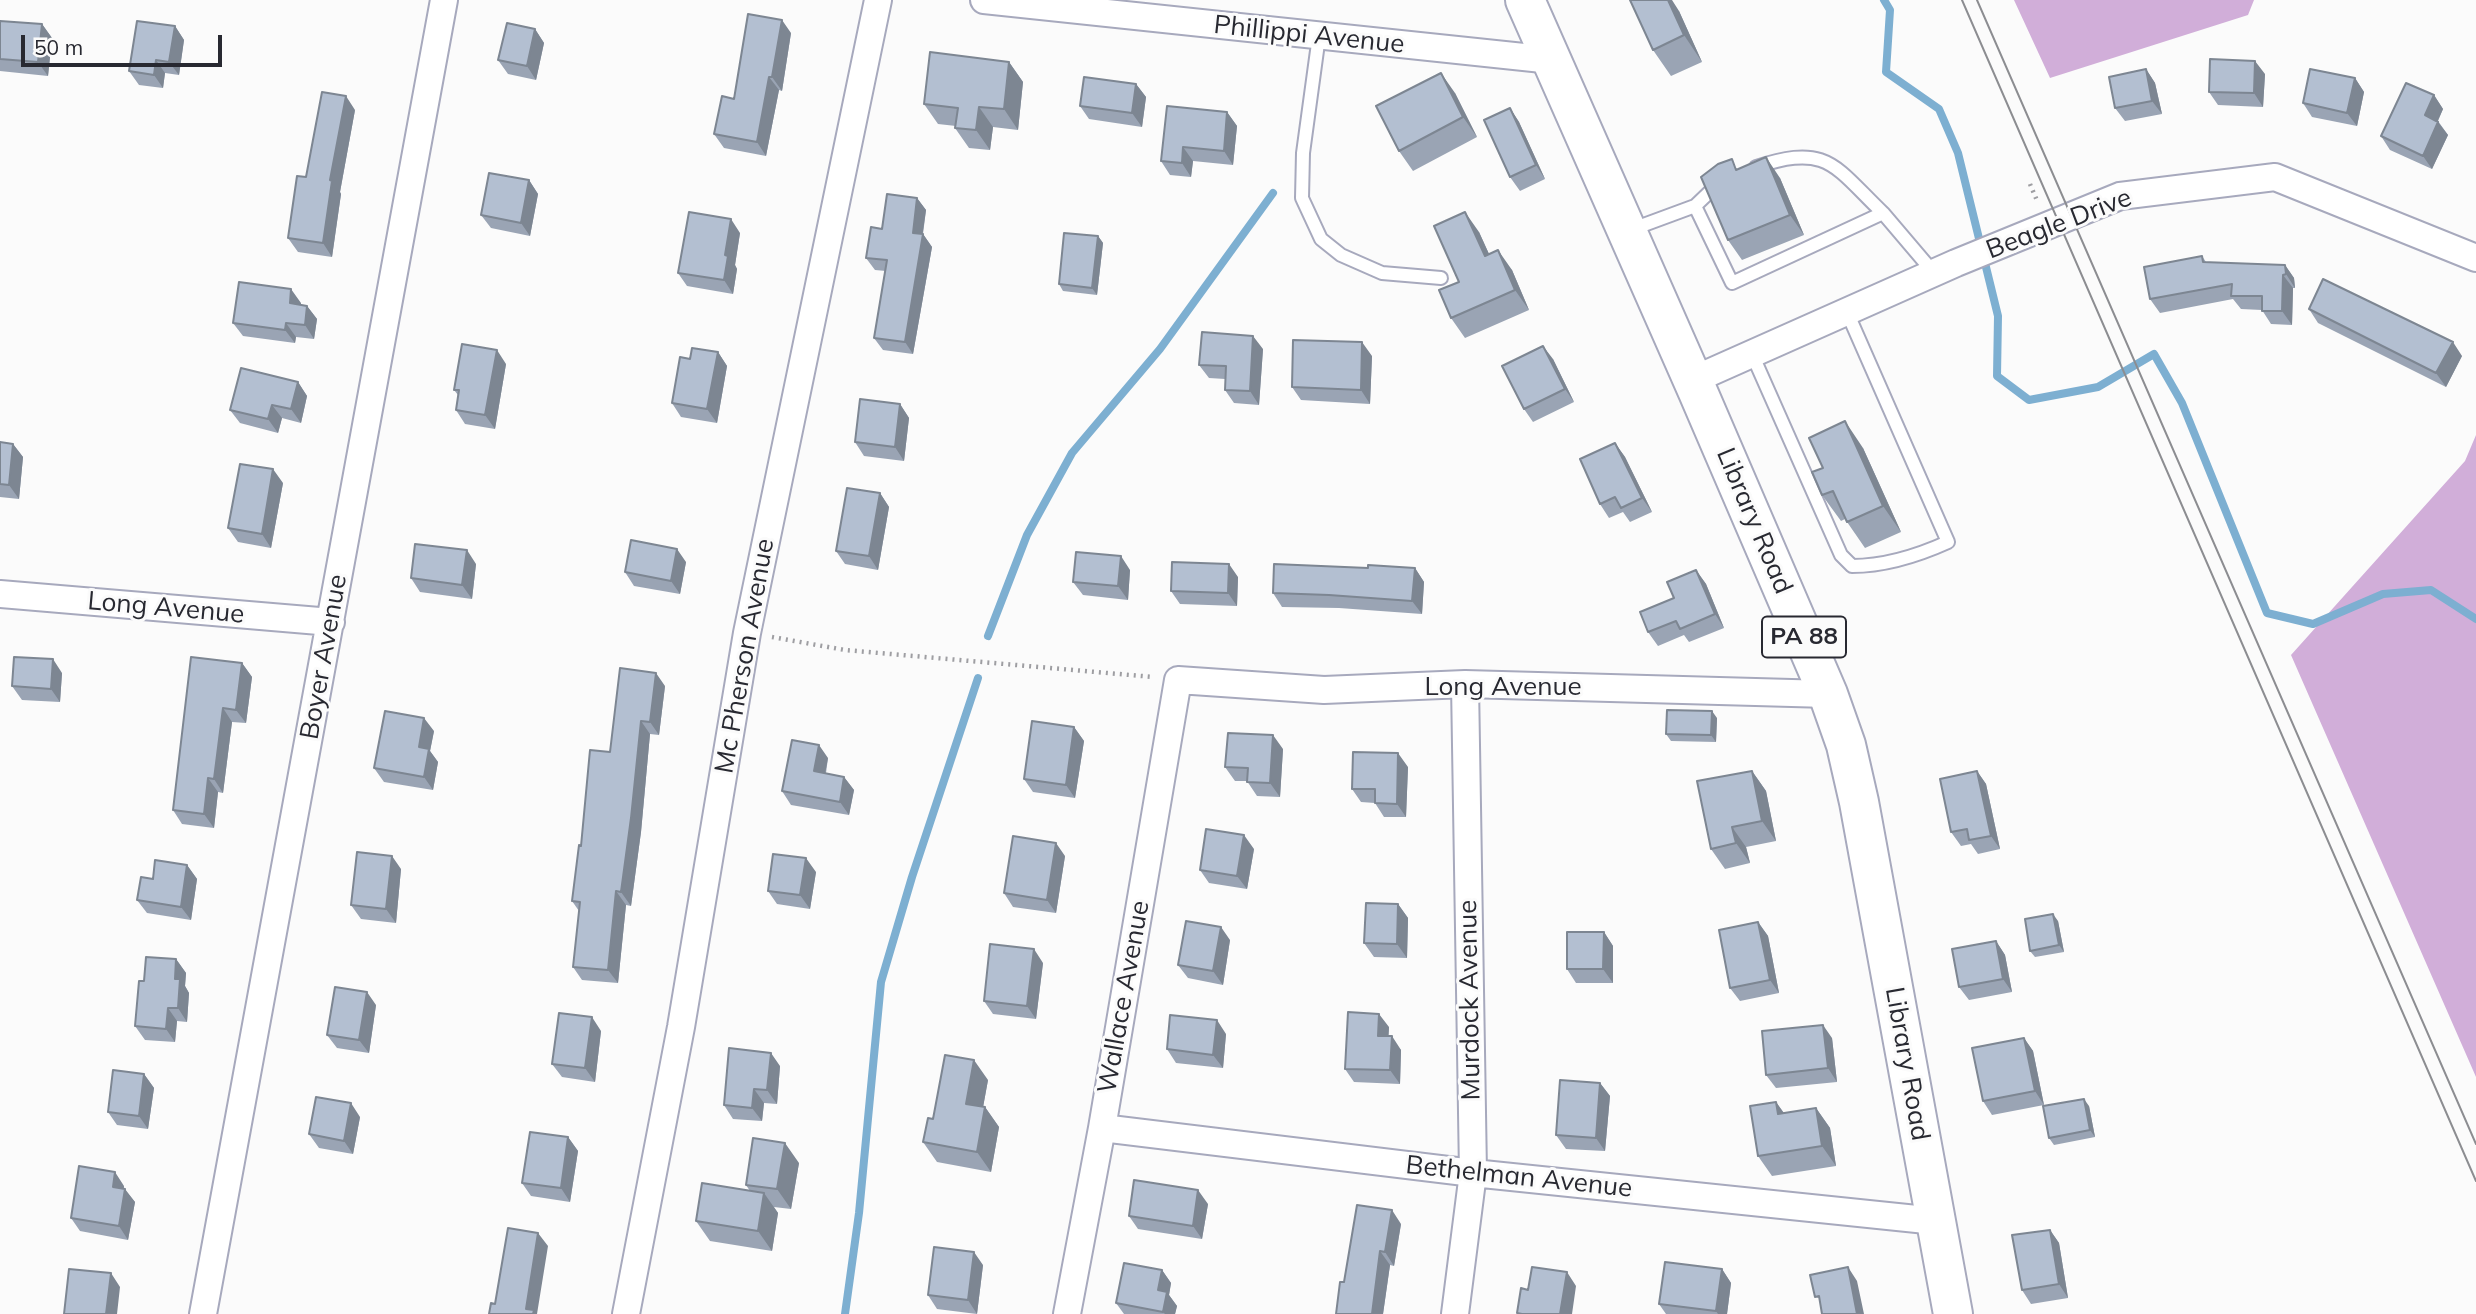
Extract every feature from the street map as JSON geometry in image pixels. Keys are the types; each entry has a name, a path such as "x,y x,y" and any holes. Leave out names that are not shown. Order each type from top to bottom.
{"main road":[{"name":"Library Road","path":"1525,0 1693,380 1828,694 1846,745 1859,802 1953,1314"}],"street":[{"name":"Boyer Avenue","path":"203,1314 444,0"},
{"name":"Mc Pherson Avenue","path":"626,1314 681,1027 747,633 878,0"},
{"name":"Phillippi Avenue","path":"984,0 1552,60"},
{"name":"Beagle Drive","path":"1693,380 1945,268 2120,195 2275,177 2476,258"},
{"name":"Long Avenue","path":"0,594 331,622"},
{"name":"Long Avenue","path":"1178,680 1324,690 1465,684 1828,694"},
{"name":"Wallace Avenue","path":"1067,1314 1102,1128 1178,680"},
{"name":"Murdock Avenue","path":"1455,1314 1473,1173 1465,684"},
{"name":"Bethelman Avenue","path":"1102,1128 1473,1173 1936,1221"}],"lane":[{"path":"1319,36 1303,153 1302,198 1321,239 1341,255 1382,273 1441,278"},
{"path":"1627,231 1695,206 1713,187 1734,174 1786,158 1812,156 1823,159 1836,168 1945,268"},
{"path":"1695,206 1732,283 1883,213"},
{"path":"1752,354 1841,555 1852,566 1870,566 1916,556 1948,542 1847,312"}],"path":[{"path":"747,633 845,650 1178,680"}],"shaded area":[{"path":"2014,0 2254,0 2248,15 2050,78"},
{"path":"2476,435 2476,1077 2291,655 2465,461"}],"building":[{"path":"1630,0 1668,0 1684,35 1653,50"},
{"path":"748,14 782,20 757,142 714,134 722,96 734,99"},
{"path":"0,21 42,24 38,62 0,59"},
{"path":"137,21 175,26 169,62 156,60 154,75 129,71"},
{"path":"507,23 535,29 527,66 498,60"},
{"path":"930,52 1009,62 1004,109 979,107 976,130 955,128 958,108 924,104"},
{"path":"2210,59 2255,61 2254,93 2209,92"},
{"path":"2146,69 2152,101 2115,108 2109,77"},
{"path":"2310,69 2355,78 2347,113 2303,103"},
{"path":"1441,73 1463,117 1399,151 1376,106"},
{"path":"1084,77 1136,84 1132,113 1080,106"},
{"path":"2406,83 2434,95 2425,115 2438,122 2423,156 2381,136"},
{"path":"322,92 346,96 330,180 323,243 288,238 297,176 306,177"},
{"path":"1167,106 1227,112 1224,151 1183,147 1182,163 1161,161"},
{"path":"1510,108 1536,165 1510,177 1484,120"},
{"path":"1766,157 1790,215 1728,240 1701,177 1718,164 1732,159 1736,170"},
{"path":"489,173 529,180 521,223 481,215"},
{"path":"887,194 917,198 913,233 923,234 905,342 874,338 887,260 866,258 871,227 882,229"},
{"path":"689,212 731,219 724,280 678,273"},
{"path":"1465,212 1485,256 1498,250 1515,290 1451,318 1439,290 1459,282 1434,226"},
{"path":"1064,233 1098,236 1092,288 1059,284"},
{"path":"2202,256 2203,262 2285,265 2282,311 2262,311 2262,296 2231,296 2232,284 2150,299 2144,267"},
{"path":"2323,279 2453,342 2436,373 2309,309"},
{"path":"239,282 291,289 290,303 307,306 305,325 286,323 285,330 233,323"},
{"path":"1202,332 1253,336 1250,391 1225,390 1226,366 1199,365"},
{"path":"1293,340 1362,342 1361,390 1292,387"},
{"path":"462,344 497,350 485,415 456,410 459,390 454,390"},
{"path":"1543,346 1565,389 1524,409 1502,366"},
{"path":"692,348 718,352 707,409 672,403 680,357 690,359"},
{"path":"241,368 298,382 291,409 272,405 268,419 230,410"},
{"path":"860,399 900,404 895,447 855,442"},
{"path":"1845,421 1883,506 1847,522 1833,491 1822,495 1812,472 1823,468 1809,438"},
{"path":"0,442 13,444 9,485 0,484"},
{"path":"1615,443 1642,498 1621,508 1615,497 1600,504 1580,459"},
{"path":"240,464 273,469 262,534 228,528"},
{"path":"847,488 880,493 869,556 836,551"},
{"path":"631,540 677,549 671,581 625,572"},
{"path":"415,544 467,550 462,585 411,578"},
{"path":"1076,552 1121,556 1118,586 1073,582"},
{"path":"1172,562 1229,564 1228,593 1171,591"},
{"path":"1274,564 1415,568 1412,601 1273,593"},
{"path":"1696,570 1715,614 1680,629 1676,621 1648,632 1640,612 1674,598 1667,582"},
{"path":"14,657 53,659 51,689 12,686"},
{"path":"191,657 242,663 236,710 223,708 214,779 208,778 204,814 173,810"},
{"path":"620,668 656,673 650,722 641,721 631,818 621,892 616,891 608,970 573,967 580,902 572,901 579,845 581,846 590,750 610,752"},
{"path":"1667,710 1712,711 1711,735 1666,734"},
{"path":"385,711 424,718 419,747 429,749 424,777 374,768"},
{"path":"1032,721 1074,727 1066,785 1024,779"},
{"path":"1228,733 1273,735 1270,783 1247,782 1248,768 1225,767"},
{"path":"792,740 819,745 814,771 844,777 840,802 782,791"},
{"path":"1353,752 1398,753 1397,804 1375,803 1375,789 1352,789"},
{"path":"1752,771 1762,821 1732,827 1736,843 1711,849 1697,781"},
{"path":"1977,771 1991,836 1969,840 1967,829 1951,832 1940,779"},
{"path":"1206,829 1244,835 1237,876 1200,870"},
{"path":"1013,836 1056,843 1047,900 1004,893"},
{"path":"357,852 392,856 386,909 351,905"},
{"path":"773,854 806,858 800,895 768,891"},
{"path":"155,860 187,865 181,907 137,900 141,877 153,879"},
{"path":"1366,903 1398,904 1397,944 1364,943"},
{"path":"2053,914 2059,945 2030,951 2025,919"},
{"path":"1186,921 1221,927 1213,971 1178,965"},
{"path":"1758,922 1770,980 1730,988 1719,930"},
{"path":"1567,932 1604,932 1603,969 1567,969"},
{"path":"1996,941 2003,979 1959,987 1952,949"},
{"path":"990,944 1034,949 1027,1006 984,1001"},
{"path":"146,957 176,959 175,979 180,979 178,1008 168,1008 166,1029 135,1026 139,981 144,981"},
{"path":"335,987 367,992 359,1040 327,1035"},
{"path":"1348,1012 1379,1014 1378,1036 1392,1036 1390,1070 1345,1069"},
{"path":"559,1013 592,1017 585,1068 552,1064"},
{"path":"1170,1015 1217,1020 1213,1055 1167,1049"},
{"path":"1823,1025 1828,1068 1766,1075 1762,1031"},
{"path":"2024,1038 2035,1091 1983,1101 1972,1048"},
{"path":"729,1048 771,1053 767,1090 754,1089 752,1108 724,1105"},
{"path":"945,1055 974,1060 966,1104 985,1107 977,1152 923,1142 928,1118 933,1119"},
{"path":"113,1070 144,1074 139,1116 108,1112"},
{"path":"1560,1080 1600,1083 1596,1138 1556,1135"},
{"path":"316,1097 351,1103 344,1141 309,1134"},
{"path":"2084,1099 2090,1130 2049,1138 2043,1106"},
{"path":"1776,1102 1778,1114 1816,1108 1822,1146 1758,1156 1750,1106"},
{"path":"530,1132 568,1137 561,1188 522,1183"},
{"path":"753,1138 785,1143 777,1189 746,1185"},
{"path":"79,1166 115,1172 113,1187 125,1189 119,1226 71,1218"},
{"path":"1134,1180 1198,1190 1193,1226 1129,1216"},
{"path":"702,1183 764,1193 758,1231 696,1221"},
{"path":"1357,1205 1392,1210 1385,1252 1380,1251 1372,1314 1336,1314 1340,1282 1344,1282"},
{"path":"508,1228 538,1233 526,1309 534,1310 533,1314 489,1314 491,1303 495,1304"},
{"path":"2050,1230 2059,1284 2022,1290 2012,1235"},
{"path":"934,1247 974,1252 968,1300 928,1295"},
{"path":"1665,1262 1722,1269 1716,1311 1659,1304"},
{"path":"1124,1263 1162,1270 1158,1290 1167,1292 1163,1312 1116,1303"},
{"path":"1532,1267 1567,1272 1560,1314 1517,1313 1521,1288 1528,1290"},
{"path":"1848,1267 1857,1314 1822,1314 1819,1296 1815,1297 1810,1275"},
{"path":"69,1269 111,1273 106,1314 64,1314"}],"waterway":[{"path":"1884,0 1890,10 1886,72 1939,109 1958,153 1998,316 1997,376 2029,400 2098,387 2154,354 2182,403 2267,613 2313,624 2383,594 2431,590 2476,619"},
{"path":"988,636 1027,535 1072,453 1160,349 1273,193"},
{"path":"845,1314 859,1213 881,982 912,877 978,678"}],"tram line":[{"path":"1962,0 2476,1181"},
{"path":"1977,0 2476,1144"}]}
